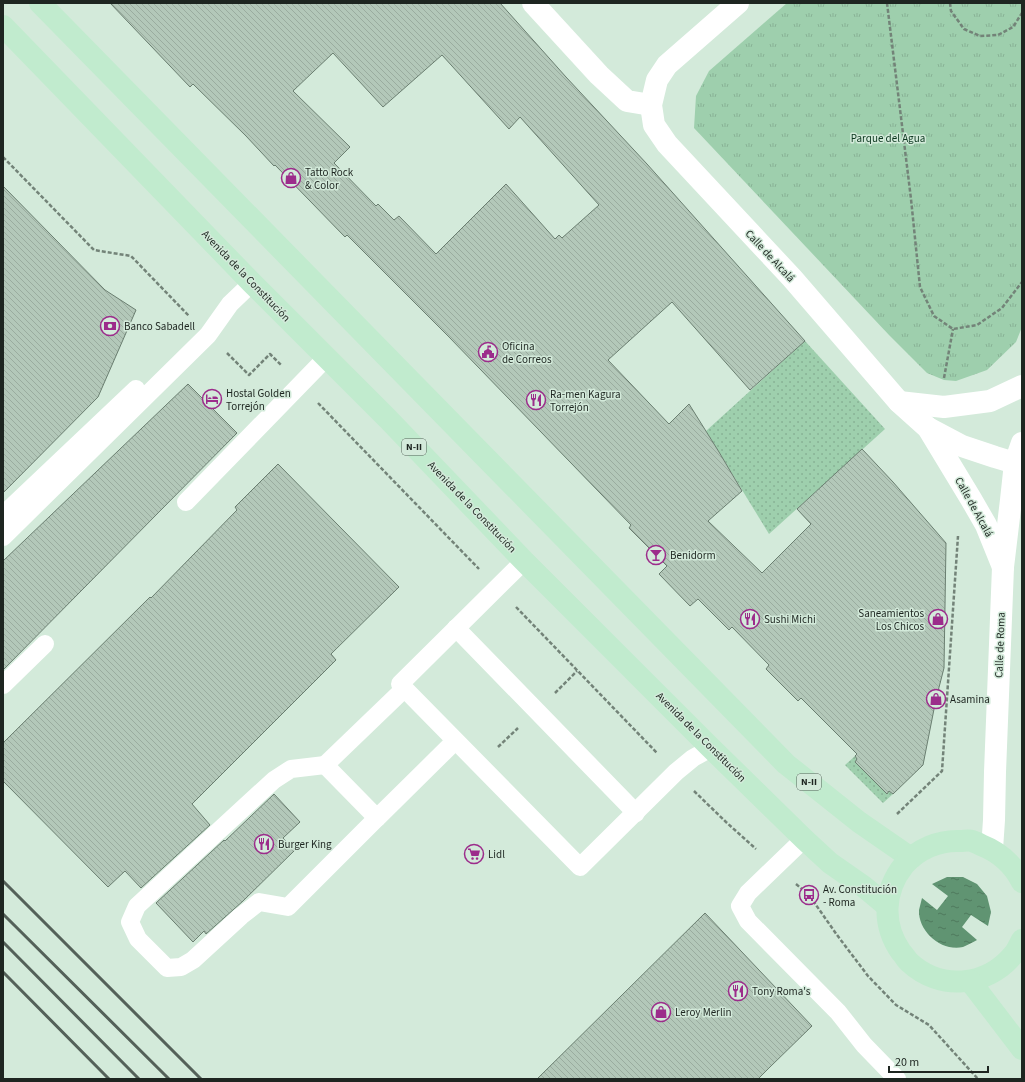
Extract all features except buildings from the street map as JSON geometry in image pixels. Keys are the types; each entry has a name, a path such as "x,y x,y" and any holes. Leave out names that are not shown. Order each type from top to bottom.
{"main road":[{"name":"N-II","path":"40,3 786,764 859,822 911,858"},
{"name":"Avenida de la Constitución","path":"3,26 252,283 388,419 524,561 711,748 830,863 863,886 887,906"},
{"path":"1019,953 1002,967 987,976 970,981 950,982 927,975 908,961 895,943 888,924 887,906 891,888 899,872 911,858 928,846 950,840 972,841 992,849 1008,861 1022,882"},
{"path":"970,981 1022,1049"}],"street":[{"path":"533,3 599,75 627,101 651,105"},
{"name":"Calle de Alcalá","path":"738,3 667,65 657,80 651,105 654,125 667,144 792,278 899,402 928,428 962,446 995,457 1018,453"},
{"path":"899,402 944,407 990,401 1022,386"},
{"name":"Calle de Alcalá","path":"928,428 986,525 1003,567"},
{"name":"Calle de Roma","path":"992,849 1003,567 1018,453"}],"lane":[{"path":"3,537 252,283"},
{"path":"3,515 204,331"},
{"path":"186,502 326,358"},
{"path":"524,561 400,684 580,867 676,772 693,758 711,748"},
{"path":"456,628 636,813"},
{"path":"3,685 45,644"},
{"path":"404,689 325,765 291,769 274,780 137,906 130,922 138,939 167,968 181,967 193,960 241,916 259,902 288,907 455,740"},
{"path":"325,765 377,818"},
{"path":"804,839 748,893 740,906 748,921 838,1012 864,1046 897,1079"}],"path":[{"path":"887,3 911,199 920,287 934,316 953,329 977,325 1002,308 1022,282"},
{"path":"950,3 951,11 964,29 980,36 998,35 1013,27 1022,13"},
{"path":"3,157 94,250 130,256 249,375 270,354 676,772 726,822 809,895 868,976 896,1005 929,1025 978,1079"},
{"path":"944,380 953,329"},
{"path":"942,771 958,534"}],"green space":[{"name":"Parque del Agua","path":"787,3 1022,3 1022,327 1016,342 987,370 956,381 944,380 927,373 889,335 694,128 696,96 709,71"},
{"path":"805,341 885,429 769,534 706,431"},
{"path":"855,756 857,759 855,762 887,793 889,791 893,794 883,803 845,765"}],"water":[{"path":"947,877 963,877 977,884 987,896 991,912 988,926 971,915 962,927 977,940 963,947 955,948 947,946 933,939 922,926 920,918 919,910 922,898 937,910 948,896 932,884"}],"railway":[{"path":"3,881 201,1079"},
{"path":"3,914 169,1079"},
{"path":"3,942 139,1079"},
{"path":"3,972 109,1079"}],"place":[{"name":"Tatto Rock & Color","path":"291,178"},
{"name":"Banco Sabadell","path":"110,326"},
{"name":"Oficina de Correos","path":"488,352"},
{"name":"Hostal Golden Torrejón","path":"212,399"},
{"name":"Ra-men Kagura Torrejón","path":"536,400"},
{"name":"Benidorm","path":"656,555"},
{"name":"Sushi Michi","path":"750,619"},
{"name":"Saneamientos Los Chicos","path":"938,619"},
{"name":"Asamina","path":"936,699"},
{"name":"Burger King","path":"264,844"},
{"name":"Lidl","path":"474,854"},
{"name":"Av. Constitución - Roma","path":"809,895"},
{"name":"Tony Roma's","path":"738,991"},
{"name":"Leroy Merlin","path":"661,1012"}]}
